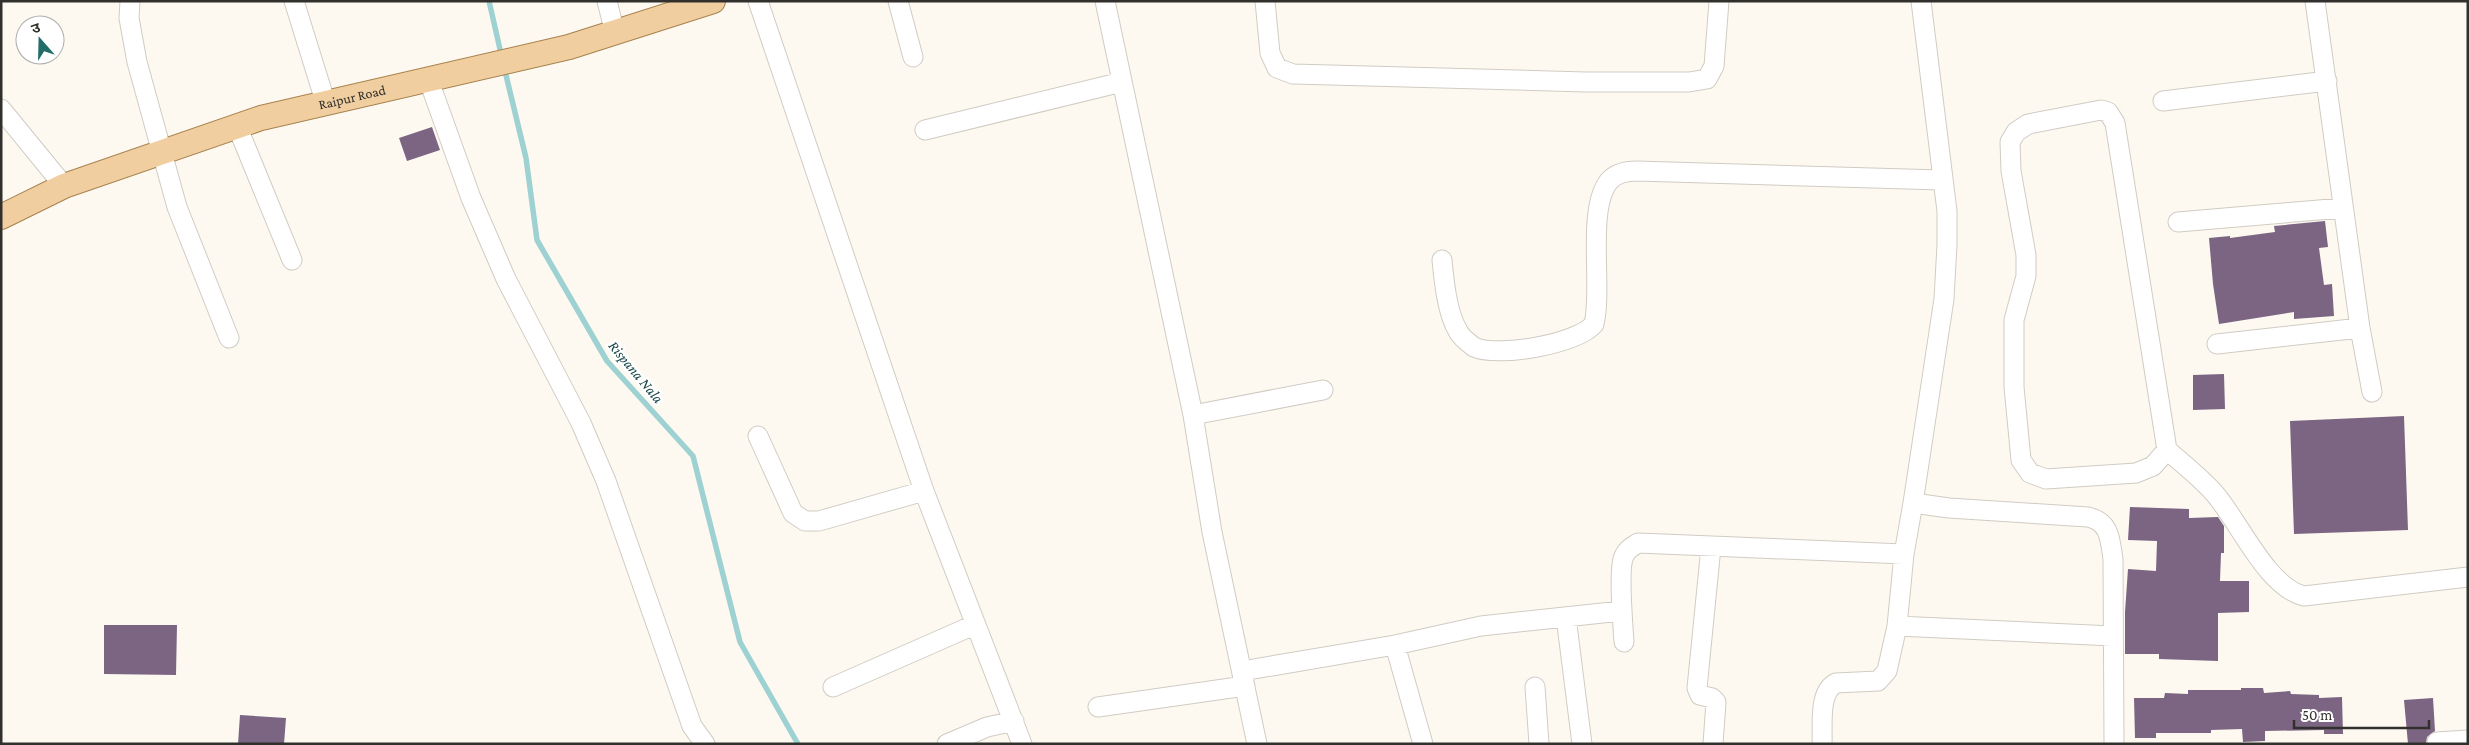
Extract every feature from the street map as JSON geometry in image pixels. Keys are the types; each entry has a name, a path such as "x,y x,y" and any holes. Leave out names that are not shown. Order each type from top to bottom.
{"main road":[{"name":"Raipur Road","path":"1,217 64,186 261,118 429,81 569,47 713,1"}],"street":[{"path":"130,1 129,18 137,62 177,207 229,338"},
{"path":"294,1 326,104"},
{"path":"607,1 615,33"},
{"path":"758,1 924,491 974,626 1022,744"},
{"path":"898,1 913,57"},
{"path":"1105,1 1193,414 1212,532 1257,744"},
{"path":"1265,1 1270,53 1277,68 1293,74 1586,82 1698,82 1707,79 1711,75 1716,52 1719,1"},
{"path":"1822,744 1824,700 1827,690 1836,683 1878,681 1882,679 1887,671 1897,626 1904,554 1944,299 1947,211 1921,1"},
{"path":"2315,1 2327,81 2342,208 2360,328 2372,392"},
{"path":"429,81 471,198 506,279 577,415 606,481 692,726 705,744"},
{"path":"2162,101 2327,81"},
{"path":"925,130 1122,82"},
{"path":"1,109 64,186"},
{"path":"2167,450 2153,466 2136,473 2055,479 2037,477 2030,473 2022,460 2014,387 2014,320 2026,276 2026,255 2010,153 2010,142 2016,132 2028,124 2101,110 2108,112 2115,122 2167,450 2215,494 2274,578 2292,593 2304,596 2468,577"},
{"path":"237,126 292,260"},
{"path":"1442,260 1446,296 1458,331 1474,347 1496,352 1538,346 1565,341 1586,332 1594,324 1598,218 1602,195 1610,180 1616,175 1637,171 1942,180"},
{"path":"2178,222 2342,208"},
{"path":"2217,344 2360,328"},
{"path":"1193,414 1323,390"},
{"path":"758,436 792,513 805,521 819,521 924,491"},
{"path":"1913,503 1949,508 2088,517 2102,522 2108,530 2113,559 2114,744"},
{"path":"1624,642 1621,611 1622,558 1628,549 1638,543 1904,554"},
{"path":"1711,547 1697,688 1700,695 1712,698 1716,702 1713,744"},
{"path":"1098,707 1243,679 1481,626 1621,611"},
{"path":"1566,618 1582,744"},
{"path":"833,687 974,626"},
{"path":"1897,626 2113,636"},
{"path":"1395,645 1423,744"},
{"path":"1535,687 1540,744"},
{"path":"947,744 987,727 1014,721"},
{"path":"2437,742 2468,740"}],"building":[{"path":"432,127 440,150 407,161 399,138"},
{"path":"2325,221 2328,247 2319,248 2324,285 2332,284 2334,316 2294,319 2294,312 2219,324 2209,238 2230,236 2230,238 2275,232 2274,226"},
{"path":"2224,374 2225,409 2193,410 2193,375"},
{"path":"2404,416 2408,530 2294,534 2290,421"},
{"path":"2130,507 2189,509 2189,518 2218,517 2224,526 2224,553 2221,553 2220,581 2249,581 2249,612 2218,613 2218,661 2159,659 2159,654 2125,654 2128,569 2156,571 2157,541 2128,540"},
{"path":"104,625 177,625 176,675 104,674"},
{"path":"2241,688 2263,688 2264,693 2290,691 2291,694 2319,695 2319,698 2342,697 2343,734 2324,734 2324,730 2265,731 2265,741 2243,742 2242,729 2211,730 2211,733 2156,733 2156,738 2135,738 2134,698 2164,698 2165,693 2188,694 2188,690 2241,690"},
{"path":"2433,698 2435,731 2427,737 2426,744 2408,744 2404,700"},
{"path":"240,715 286,718 284,744 238,744"}],"waterway":[{"name":"Rispana Nala","path":"489,1 502,58"},
{"name":"Rispana Nala","path":"504,67 526,158 537,240 607,361 693,456 740,642 798,744"}]}
